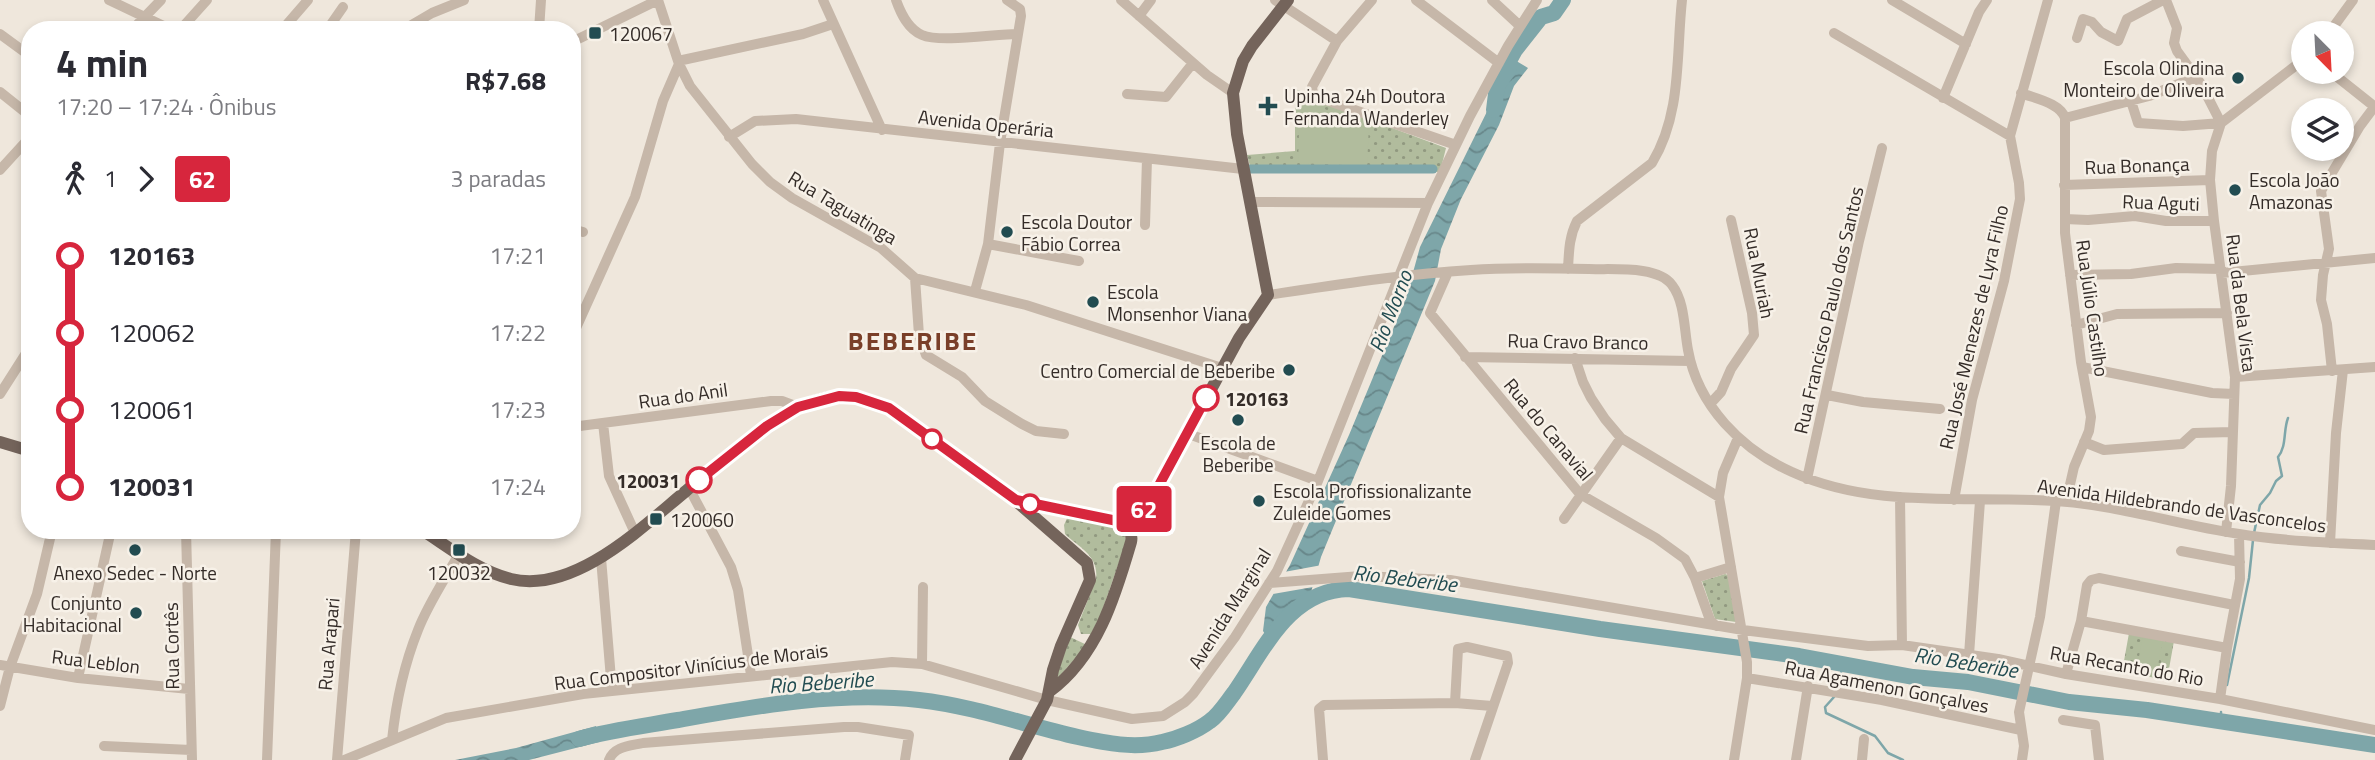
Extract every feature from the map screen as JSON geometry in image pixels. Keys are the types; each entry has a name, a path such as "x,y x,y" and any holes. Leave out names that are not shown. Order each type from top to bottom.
{"main road":[{"path":"1016,500 1122,522 1142,512 1251,318 1268,295 1243,169 1233,93 1243,61 1282,2"},
{"path":"442,539 459,554 497,574 532,581 552,579 601,558 767,426 798,407 839,396 871,401 889,408 1016,500 1087,563 1090,580 1061,646 1048,696"},
{"path":"0,442 21,448"},
{"path":"1049,532 1049,517 1064,509"},
{"path":"1015,760 1048,696 1085,657 1105,618 1131,542 1129,529 1122,522"},
{"path":"1061,646 1067,659 1073,661 1085,657"}],"street":[{"path":"109,0 154,21"},
{"path":"142,21 161,0"},
{"path":"188,21 207,0"},
{"path":"290,21 308,0"},
{"path":"418,21 464,0"},
{"path":"540,21 541,0"},
{"path":"581,38 658,0"},
{"name":"Rua Taguatinga","path":"658,0 678,62 690,86 752,164 780,191 881,248 915,278 975,291 1222,368"},
{"path":"823,0 882,130"},
{"path":"897,0 912,28 931,38 1017,33"},
{"path":"975,291 988,244 1000,143 1021,16 1020,9 1007,0"},
{"path":"1121,0 1193,63 1233,93"},
{"path":"1139,16 1151,0"},
{"path":"1372,0 1337,41 1312,87 1313,93 1317,97 1456,145"},
{"path":"1416,0 1499,63"},
{"path":"1492,0 1520,26"},
{"name":"Avenida Marginal","path":"1048,696 1132,719 1163,716 1185,702 1201,685 1273,583 1404,278 1428,203 1499,63 1537,0"},
{"path":"1568,269 1572,232 1577,222 1652,163 1659,152 1672,116 1682,0"},
{"path":"1892,0 1966,44"},
{"path":"1943,98 1979,12 1987,0"},
{"name":"Rua José Menezes de Lyra Filho","path":"1954,500 1972,400 2004,281 2020,199 2010,136 2048,0"},
{"path":"2077,38 2083,19 2092,22 2101,33 2118,41 2127,19 2164,0 2177,28 2175,47 2196,77 2221,123"},
{"path":"2338,21 2353,0"},
{"path":"1282,2 1337,41"},
{"path":"333,21 343,7"},
{"path":"581,317 635,197 663,101 678,62 803,34 833,23"},
{"path":"1834,33 2010,136"},
{"path":"0,34 21,49"},
{"path":"1127,94 1166,97 1193,63"},
{"path":"2131,101 2138,122 2183,126 2221,123 2291,69"},
{"path":"2021,93 2057,107 2065,116 2131,101 2196,77"},
{"path":"2330,543 2338,370 2321,300 2329,249 2321,191 2360,125 2375,107 2346,84"},
{"path":"0,92 21,109"},
{"name":"Rua Júlio Castilho","path":"2022,760 2024,746 2019,712 2061,502 2089,431 2091,417 2076,325 2065,219 2065,116"},
{"name":"Avenida Operária","path":"729,137 755,121 785,119 1243,169"},
{"name":"Rua da Bela Vista","path":"2221,123 2212,151 2210,180 2235,377 2231,486 2226,531"},
{"path":"0,170 21,147"},
{"name":"Rua Francisco Paulo dos Santos","path":"1807,479 1882,148"},
{"path":"1145,225 1147,159"},
{"name":"Rua Bonança","path":"2064,184 2210,180"},
{"path":"1250,202 1428,203"},
{"name":"Rua Aguti","path":"2065,219 2135,216 2166,221 2214,221"},
{"name":"Rua Muriah","path":"1710,404 1721,392 1731,369 1754,335 1752,313 1731,220"},
{"path":"988,244 1079,261"},
{"path":"2070,275 2131,274 2176,268 2221,271 2375,258"},
{"name":"Avenida Hildebrando de Vasconcelos","path":"1268,295 1502,268 1637,270 1656,274 1667,279 1678,295 1690,361 1710,404 1738,438 1772,463 1807,479 1860,492 1900,497 2061,502 2249,535 2375,545"},
{"name":"Rua do Canavial","path":"1443,273 1430,313 1580,494 1685,559 1710,620 1716,626"},
{"path":"915,278 919,335 926,355 962,377 985,401 1023,424 1036,431 1064,434"},
{"path":"2076,325 2117,314 2227,313"},
{"name":"Rua Cravo Branco","path":"1465,357 1690,361"},
{"path":"1575,358 1591,398 1621,438 1719,497"},
{"path":"0,394 21,361"},
{"path":"2082,367 2212,393 2234,394"},
{"path":"2235,377 2375,367"},
{"path":"1827,395 1863,402 1940,410"},
{"name":"Rua do Anil","path":"581,426 771,401 782,401 798,407"},
{"path":"603,424 609,476 635,533"},
{"path":"2084,442 2104,450 2113,450 2182,444 2194,433 2232,432"},
{"path":"1186,433 1318,481"},
{"path":"1564,519 1621,438"},
{"path":"1734,760 1747,678 1747,662 1719,497 1723,473 1738,438"},
{"path":"689,488 731,568 738,590 751,675"},
{"path":"1900,497 1902,645"},
{"path":"1969,655 1980,501"},
{"name":"Rua Recanto do Rio","path":"1743,631 1868,646 1902,645 2220,699 2240,579 2240,562 2249,535"},
{"path":"0,706 5,666 37,594 50,539"},
{"path":"78,678 109,539"},
{"name":"Rua Cortês","path":"186,539 191,755"},
{"path":"267,760 276,539"},
{"name":"Rua Arapari","path":"337,760 355,539"},
{"path":"2181,551 2240,562"},
{"path":"392,740 397,699 412,646 459,554"},
{"path":"601,558 612,691"},
{"path":"1695,578 1731,567"},
{"path":"1273,583 1361,576 1450,580 1743,631"},
{"path":"2066,674 2081,621 2087,585 2095,579 2234,605"},
{"path":"922,664 923,587"},
{"path":"2081,621 2227,648"},
{"path":"1455,703 1457,652 1462,647 1504,655 1508,659 1475,760"},
{"name":"Rua Compositor Vinícius de Morais","path":"344,760 446,718 612,691 892,662 922,664 1048,696"},
{"name":"Rua Leblon","path":"5,666 78,678 189,689"},
{"name":"Rua Agamenon Gonçalves","path":"1747,678 1836,691 2021,730"},
{"path":"1796,760 1808,686"},
{"path":"2220,699 2375,730"},
{"path":"1323,760 1320,709 1328,705 1455,703 1492,706"},
{"path":"2063,720 2095,725 2098,760"},
{"path":"609,758 617,750 643,743 858,727 907,734 910,737 905,760"},
{"path":"1862,760 1864,739"},
{"path":"104,746 191,755"}],"green space":[{"path":"1295,89 1312,95 1317,100 1446,148 1440,172 1251,170 1247,155 1295,151"},
{"path":"1300,101 1369,124 1367,166 1298,163"},
{"path":"1068,516 1118,525 1125,534 1126,542 1101,614 1091,634 1081,634 1078,625 1096,579 1095,564 1087,553 1065,534 1064,525"},
{"path":"1728,575 1736,622 1715,619 1702,581"},
{"path":"2129,633 2174,641 2167,680 2122,672"},
{"path":"2143,635 2163,639 2156,676 2136,673"},
{"path":"1070,637 1087,645 1055,681"}],"water":[{"path":"1513,59 1528,68 1514,86 1499,125 1461,199 1441,249 1435,281 1321,557 1311,592 1292,603 1265,634 1263,631 1266,607 1290,565 1349,435 1406,298 1420,247"},
{"path":"596,726 599,742 529,760 455,760 516,748"}],"pier":[{"path":"1322,565 1313,587 1273,594 1284,572"}],"waterway":[{"name":"Rio Morno","path":"1494,110 1497,86 1509,69 1509,61 1515,50 1541,17 1554,13 1563,0"},
{"path":"1250,169 1433,169"},
{"path":"2254,533 2260,505 2282,476 2278,457 2283,448 2288,418"},
{"path":"2227,685 2249,578 2253,540"},
{"name":"Rio Beberibe","path":"579,739 628,728 768,705 858,697 939,703 1078,737 1130,745 1152,744 1180,737 1205,725 1217,715 1268,641 1294,611 1328,592 1349,589 1600,629 1799,656 1913,677 1968,682 2069,702 2147,710 2375,745"},
{"path":"1836,690 1843,665"},
{"path":"1834,697 1825,707 1826,713 1875,736 1888,753 1903,760"},
{"path":"2221,712 2221,722"}],"bus line":[{"name":"62","path":"699,480 767,426 798,407 839,396 856,397 889,408 1016,500 1122,522 1142,512 1151,500 1206,398"}],"place":[{"name":"120067","path":"595,33"},
{"name":"Escola Olindina Monteiro de Oliveira","path":"2238,78"},
{"name":"Upinha 24h Doutora Fernanda Wanderley","path":"1268,106"},
{"name":"Escola João Amazonas","path":"2235,190"},
{"name":"Escola Doutor Fábio Correa","path":"1007,232"},
{"name":"Escola Monsenhor Viana","path":"1093,302"},
{"name":"Centro Comercial de Beberibe","path":"1289,370"},
{"name":"120163","path":"1206,398"},
{"name":"Escola de Beberibe","path":"1238,420"},
{"name":"120031","path":"699,480"},
{"name":"Escola Profissionalizante Zuleide Gomes","path":"1259,501"},
{"name":"120060","path":"656,519"},
{"name":"Anexo Sedec - Norte","path":"135,550"},
{"name":"120032","path":"459,550"},
{"name":"Conjunto Habitacional","path":"136,613"}],"district":[{"name":"BEBERIBE","path":"913,340"}]}
